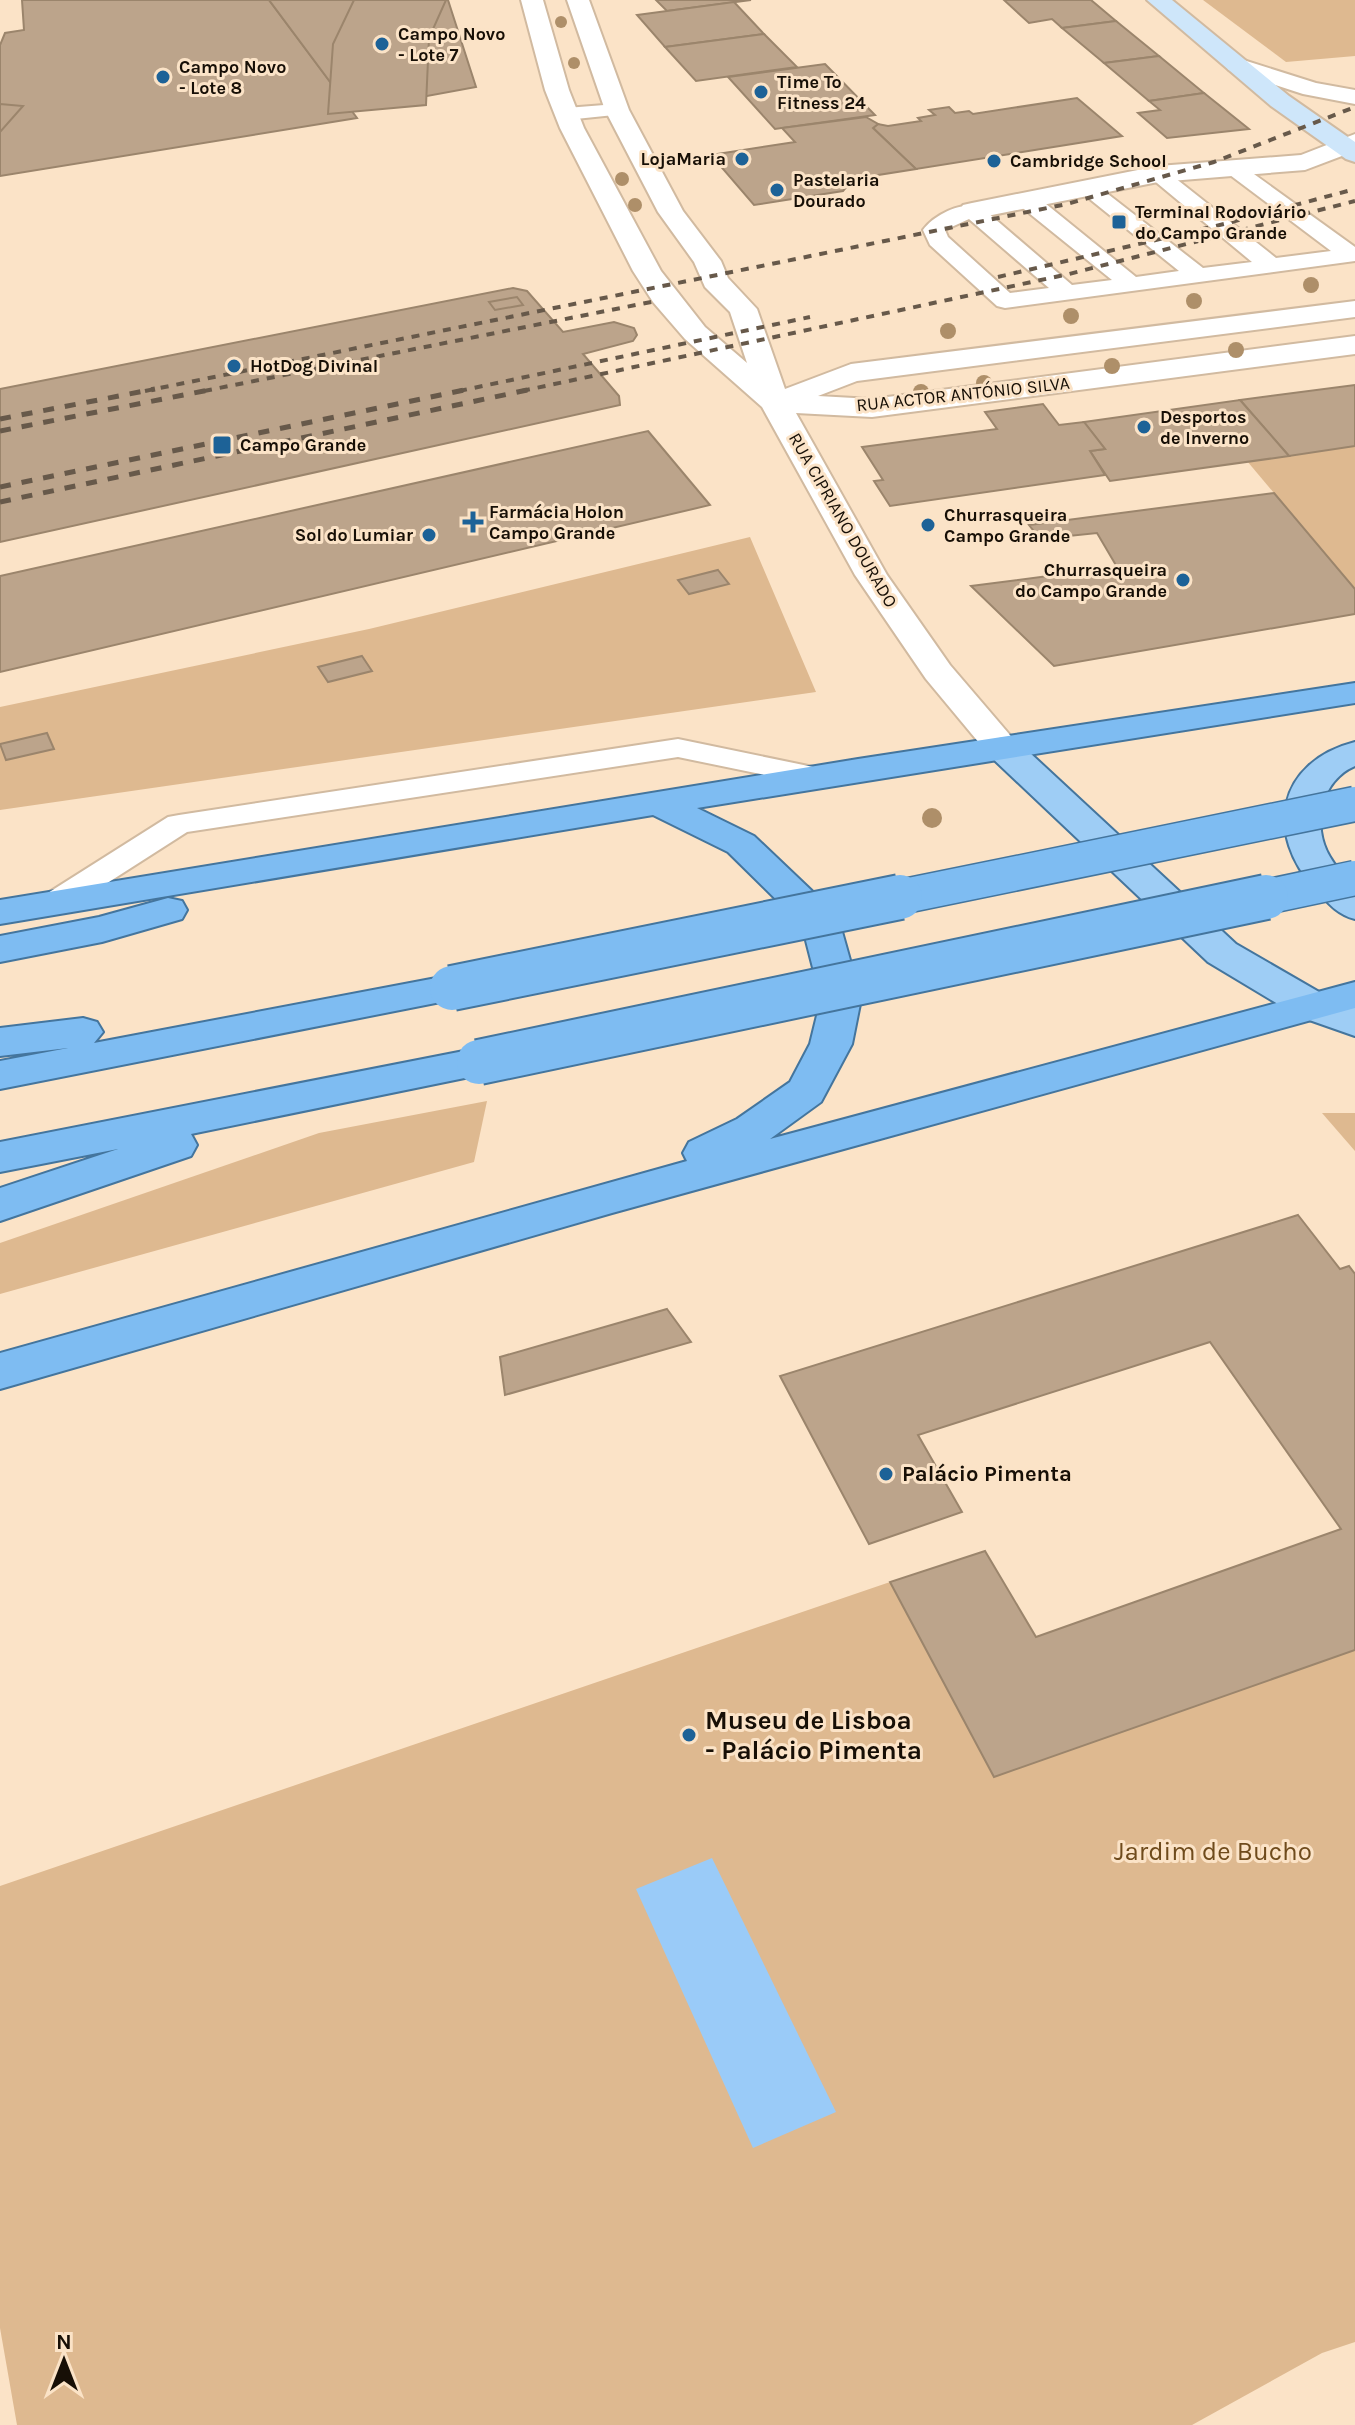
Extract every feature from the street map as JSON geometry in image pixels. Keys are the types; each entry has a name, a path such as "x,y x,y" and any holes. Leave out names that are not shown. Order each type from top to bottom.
{"highway":[{"path":"0,912 657,803 1355,693"},
{"path":"612,1197 752,1130 806,1092 831,1044 841,999 820,921 741,844 657,803"},
{"path":"0,1075 452,988 1355,804"},
{"path":"0,949 102,929 375,852"},
{"path":"0,1157 479,1062 1355,878"},
{"path":"0,1371 612,1197 1355,995"},
{"path":"0,1042 95,1030 238,1027"},
{"path":"0,1205 337,1091"}],"main road":[{"path":"1158,0 1280,101 1351,148"},
{"path":"1003,748 1222,953 1312,1006 1355,1022"},
{"path":"1355,753 1329,765 1308,788 1301,822 1309,854 1323,875 1355,907"}],"street":[{"name":"RUA CIPRIANO DOURADO","path":"532,0 566,114 620,223 663,296 695,333 775,403"},
{"name":"RUA CIPRIANO DOURADO","path":"578,0 617,110 671,212 707,261 715,281 743,309 775,403 871,575 938,672 1003,748"},
{"path":"1237,65 1355,100"},
{"path":"1320,129 1313,122 1314,111 1355,100"},
{"path":"972,211 1158,174 1305,162 1351,148"},
{"name":"RUA ACTOR ANTÓNIO SILVA","path":"775,403 851,373 1355,309"},
{"name":"RUA ACTOR ANTÓNIO SILVA","path":"775,403 872,408 1355,345"}],"lane":[{"path":"566,114 617,110"},
{"path":"1233,168 1352,254"},
{"path":"1158,174 1270,265"},
{"path":"1088,188 1198,275"},
{"path":"1027,200 1131,284"},
{"path":"1068,293 972,211 940,222 934,230 938,240 1005,301 1068,293 1352,254"},
{"path":"51,905 179,824 678,748 818,777"}],"green space":[{"path":"1203,0 1355,0 1355,56 1286,62"},
{"path":"1355,446 1355,589 1247,461"},
{"path":"750,537 816,692 0,810 0,707 369,629"},
{"path":"487,1101 474,1162 0,1294 0,1243 319,1133"},
{"path":"1322,1113 1355,1113 1355,1151"},
{"name":"Jardim de Bucho","path":"890,1582 994,1777 1355,1650 1355,2342 1322,2353 1192,2425 17,2425 0,2328 0,1886"}],"water":[{"path":"712,1858 836,2112 753,2148 636,1889"}],"building":[{"name":"Campo Novo - Lote 8","path":"22,0 269,0 357,118 0,176 0,45 5,33 24,30"},
{"name":"Campo Novo - Lote 7","path":"269,0 448,0 476,87 351,110"},
{"name":"Campo Novo - Lote 7","path":"354,0 446,0 429,38 426,105 328,114 333,44"},
{"path":"656,0 751,0 667,11"},
{"path":"1004,0 1091,0 1116,21 1062,28 1052,19 1029,23"},
{"path":"734,2 764,34 665,47 637,15"},
{"path":"1116,21 1159,56 1104,63 1062,28"},
{"path":"764,34 797,67 696,81 665,47"},
{"path":"1159,56 1204,93 1149,101 1104,63"},
{"path":"825,64 875,115 775,129 728,77"},
{"path":"1204,93 1249,129 1167,138 1138,113 1160,110 1149,101"},
{"path":"1077,98 1122,136 916,169 873,128 878,124 888,126 921,121 918,118 935,115 929,110 949,107 955,113 969,111 973,114"},
{"path":"0,104 23,106 0,132"},
{"path":"866,117 878,124 873,128 916,169 853,179 843,191 754,205 711,155 795,142 782,128"},
{"name":"Campo Grande","path":"513,288 527,291 563,332 614,322 634,328 637,335 633,341 583,354 619,396 620,405 0,542 0,389"},
{"path":"517,297 523,305 495,310 489,302"},
{"path":"1355,385 1355,446 1289,456 1240,400"},
{"path":"1240,400 1289,456 1110,481 1090,451 1105,449 1084,422"},
{"path":"1043,404 1059,425 1084,422 1105,449 1090,451 1105,475 890,506 874,481 883,480 862,447 997,429 985,412"},
{"path":"648,431 710,505 0,672 0,576"},
{"name":"Churrasqueira do Campo Grande","path":"1274,493 1355,589 1355,614 1054,666 971,586 1117,567 1097,533 1040,539 1029,525"},
{"path":"718,570 729,584 689,594 678,580"},
{"path":"362,656 372,671 328,682 318,667"},
{"path":"47,733 54,749 6,760 0,744"},
{"name":"Palácio Pimenta","path":"1298,1215 1340,1269 1349,1266 1355,1274 1355,1650 994,1777 890,1582 985,1551 1036,1637 1341,1529 1210,1342 918,1435 962,1512 869,1544 780,1376"},
{"path":"667,1309 691,1342 505,1395 500,1357"}],"railway":[{"path":"152,390 1067,204 1214,162 1355,107"},
{"path":"998,277 1224,224 1355,189"},
{"path":"522,391 1069,274 1355,201"},
{"path":"204,391 656,301"},
{"path":"459,391 810,317"},
{"path":"0,431 214,389"},
{"path":"0,487 469,389"},
{"path":"0,502 532,389"},
{"path":"0,419 152,390"},
{"path":"145,391 152,390"}],"place":[{"name":"Campo Novo - Lote 7","path":"382,44"},
{"name":"Campo Novo - Lote 8","path":"163,77"},
{"name":"Time To Fitness 24","path":"761,92"},
{"name":"LojaMaria","path":"742,159"},
{"name":"Cambridge School","path":"994,161"},
{"name":"Pastelaria Dourado","path":"777,190"},
{"name":"Terminal Rodoviário do Campo Grande","path":"1119,222"},
{"name":"HotDog Divinal","path":"234,366"},
{"name":"Desportos de Inverno","path":"1144,427"},
{"name":"Campo Grande","path":"222,445"},
{"name":"Farmácia Holon Campo Grande","path":"473,522"},
{"name":"Churrasqueira Campo Grande","path":"928,525"},
{"name":"Sol do Lumiar","path":"429,535"},
{"name":"Churrasqueira do Campo Grande","path":"1183,580"},
{"name":"Palácio Pimenta","path":"886,1474"},
{"name":"Museu de Lisboa - Palácio Pimenta","path":"689,1735"}]}
